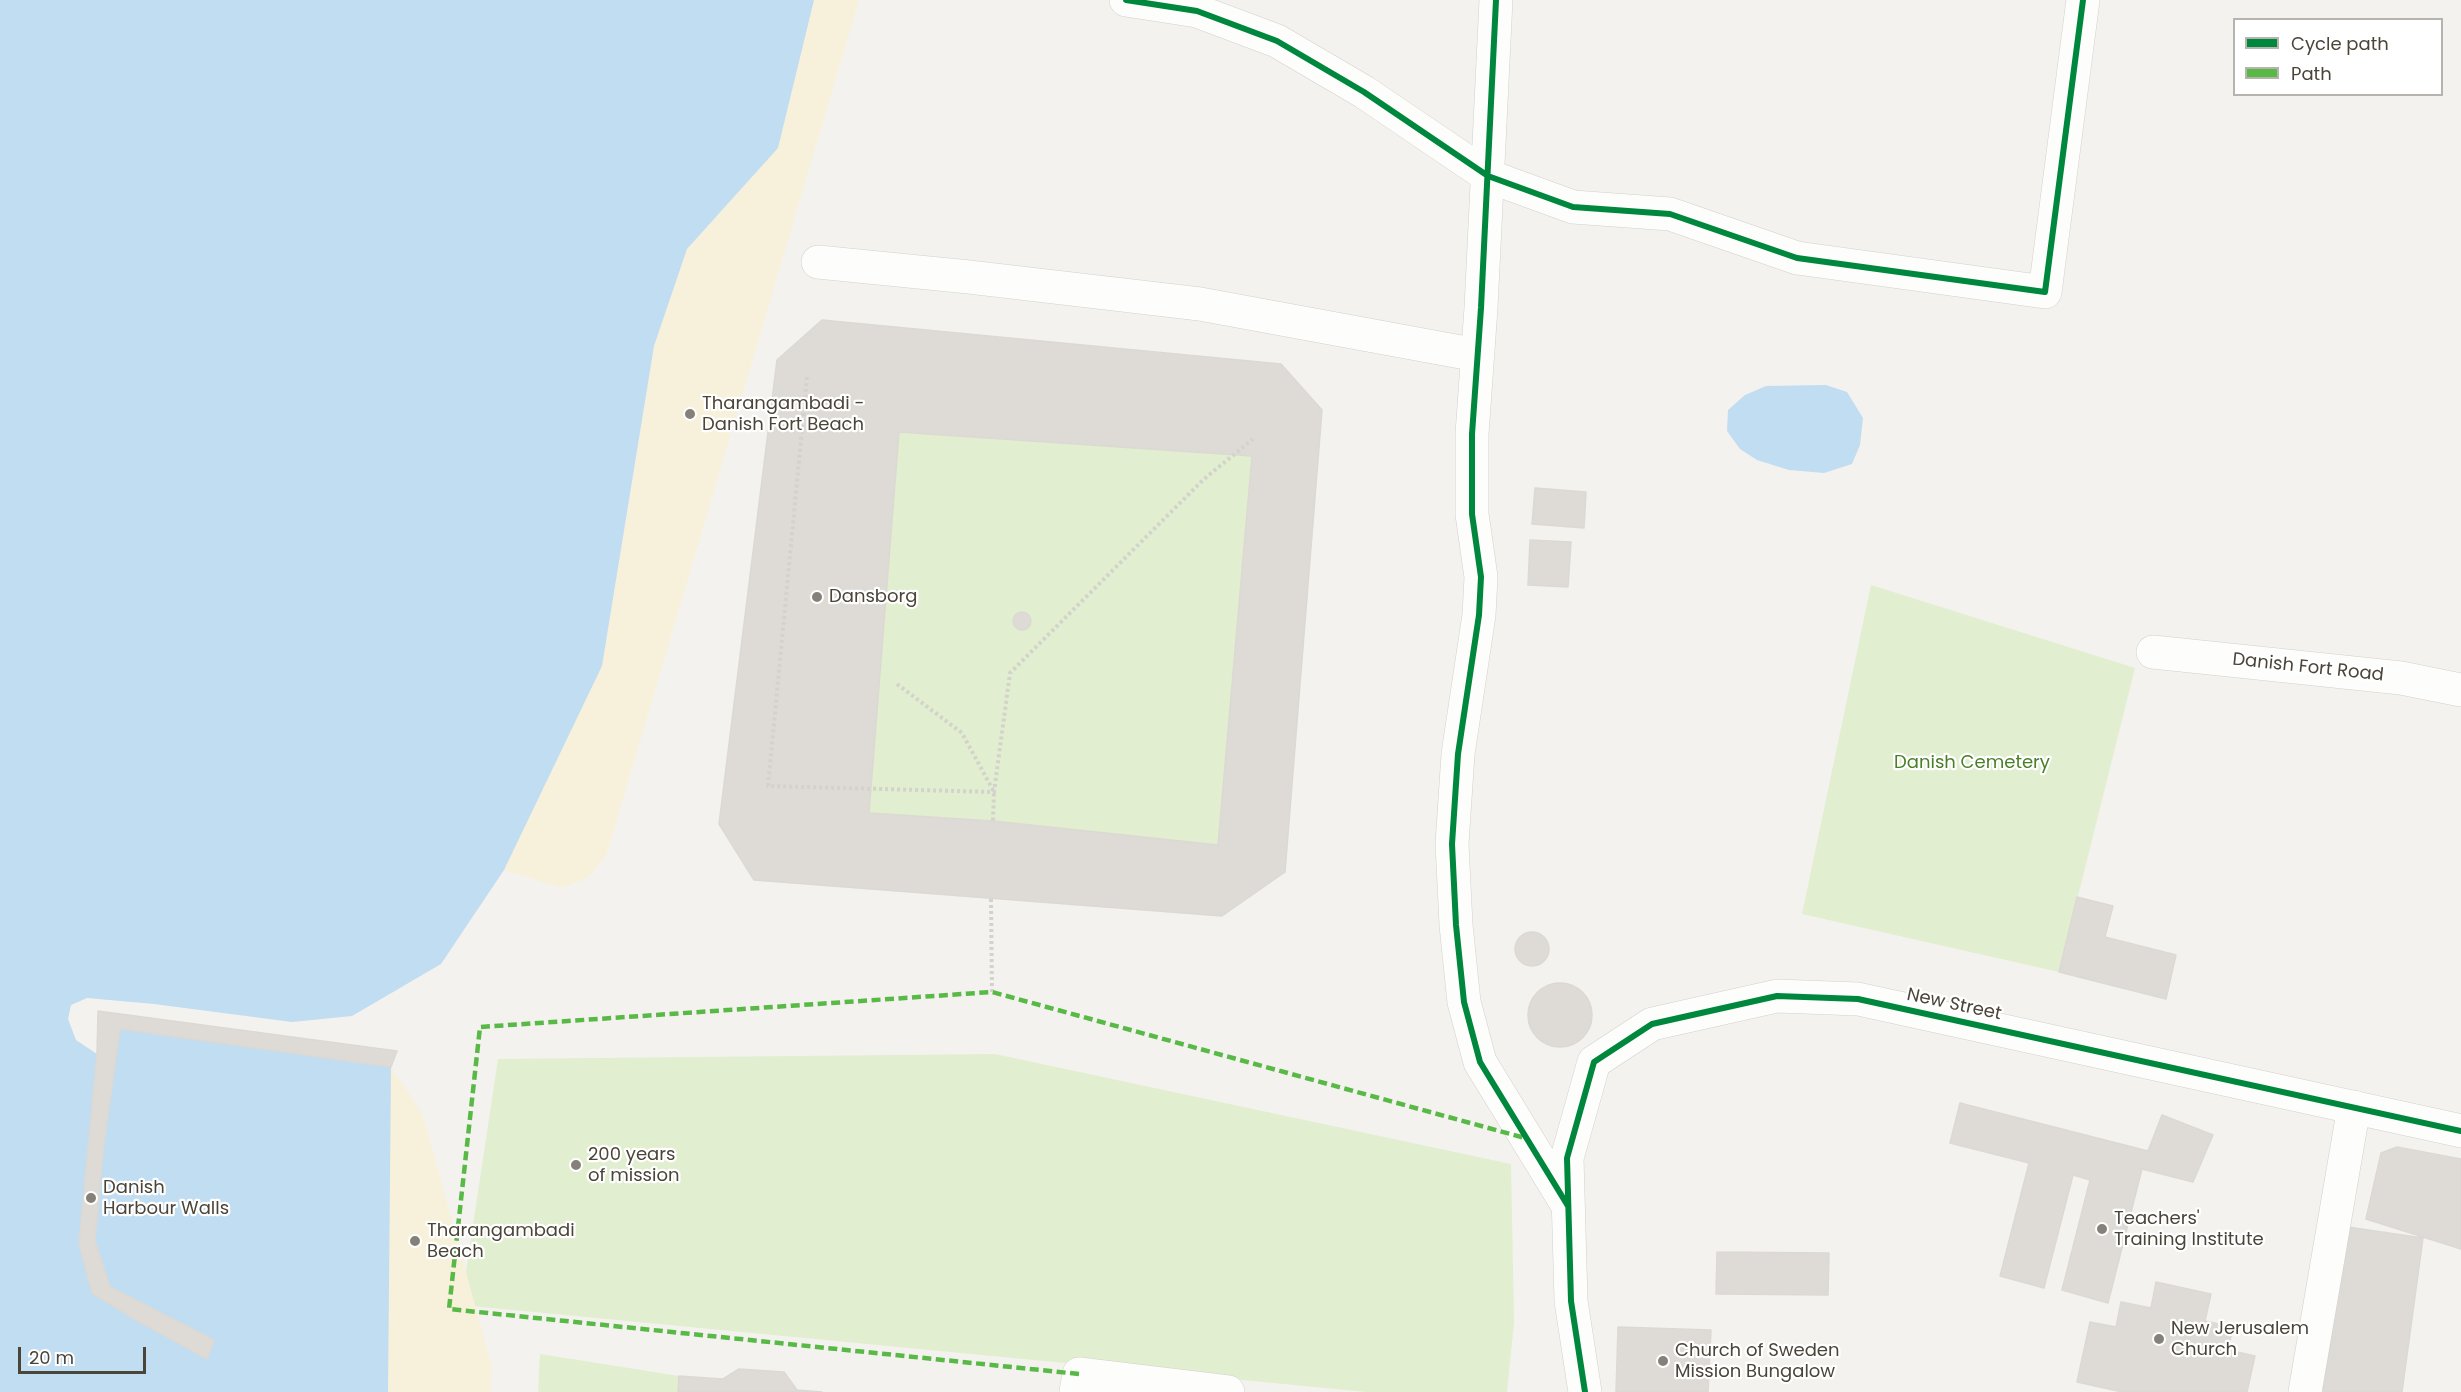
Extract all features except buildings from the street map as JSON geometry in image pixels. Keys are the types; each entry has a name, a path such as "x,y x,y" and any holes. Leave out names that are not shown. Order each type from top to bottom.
{"street":[{"path":"1126,0 1197,11 1277,41 1364,92 1488,176 1573,207 1670,214 1797,258 2045,292 2083,0"},
{"path":"1496,0 1472,434 1472,514 1480,577 1480,606 1458,754 1452,844 1456,925 1464,1002 1480,1062 1568,1206"},
{"path":"818,262 1200,304 1477,355"},
{"name":"Danish Fort Road","path":"2153,652 2401,678 2461,690"},
{"name":"New Street","path":"1585,1392 1571,1301 1567,1158 1594,1062 1652,1024 1776,996 1858,999 2461,1131"},
{"path":"2305,1392 2354,1107"},
{"path":"1078,1383 1228,1392"}],"path":[{"path":"807,377 768,786 994,792"},
{"path":"993,821 994,792 1010,673 1204,479 1253,438"},
{"path":"897,684 962,733 994,792"},
{"path":"991,899 992,992"}],"green space":[{"path":"899,432 1252,456 1218,845 993,821 869,813"},
{"name":"Danish Cemetery","path":"1871,585 2135,668 2059,972 1802,914"},
{"path":"995,1054 1511,1164 1514,1323 1507,1392 1367,1392 461,1305 498,1059"},
{"path":"540,1354 679,1376 678,1392 538,1392"}],"sand":[{"name":"Tharangambadi - Danish Fort Beach","path":"814,0 859,0 606,856 589,877 562,888 504,870 602,666 654,346 687,249 778,148"},
{"name":"Tharangambadi Beach","path":"391,1067 423,1115 492,1367 490,1392 357,1392"}],"water":[{"path":"0,0 814,0 778,148 687,249 654,346 602,666 504,870 441,964 352,1016 292,1022 154,1004 87,998 71,1005 68,1019 76,1040 97,1054 120,1029 391,1067 388,1392 0,1392"},
{"path":"1826,385 1847,392 1863,418 1860,445 1852,464 1824,473 1789,470 1757,460 1740,449 1727,431 1728,410 1745,395 1766,386"}],"marked path":[{"path":"1079,1374 449,1309 480,1027 992,992 1525,1138"}],"cycle path":[{"path":"1126,0 1197,11 1277,41 1364,92 1488,176 1573,207 1670,214 1797,258 2045,292 2083,0"},
{"path":"1496,0 1481,308 1472,434 1472,514 1481,577 1479,615 1458,754 1452,844 1456,925 1464,1002 1480,1062 1568,1206"},
{"path":"1585,1392 1571,1301 1567,1158 1594,1062 1652,1024 1777,996 1858,999 2461,1131"}],"place":[{"name":"Tharangambadi - Danish Fort Beach","path":"690,414"},
{"name":"Dansborg","path":"817,597"},
{"name":"200 years of mission","path":"576,1165"},
{"name":"Danish Harbour Walls","path":"91,1198"},
{"name":"Teachers' Training Institute","path":"2102,1229"},
{"name":"Tharangambadi Beach","path":"415,1241"},
{"name":"New Jerusalem Church","path":"2159,1339"},
{"name":"Church of Sweden Mission Bungalow","path":"1663,1361"}]}
